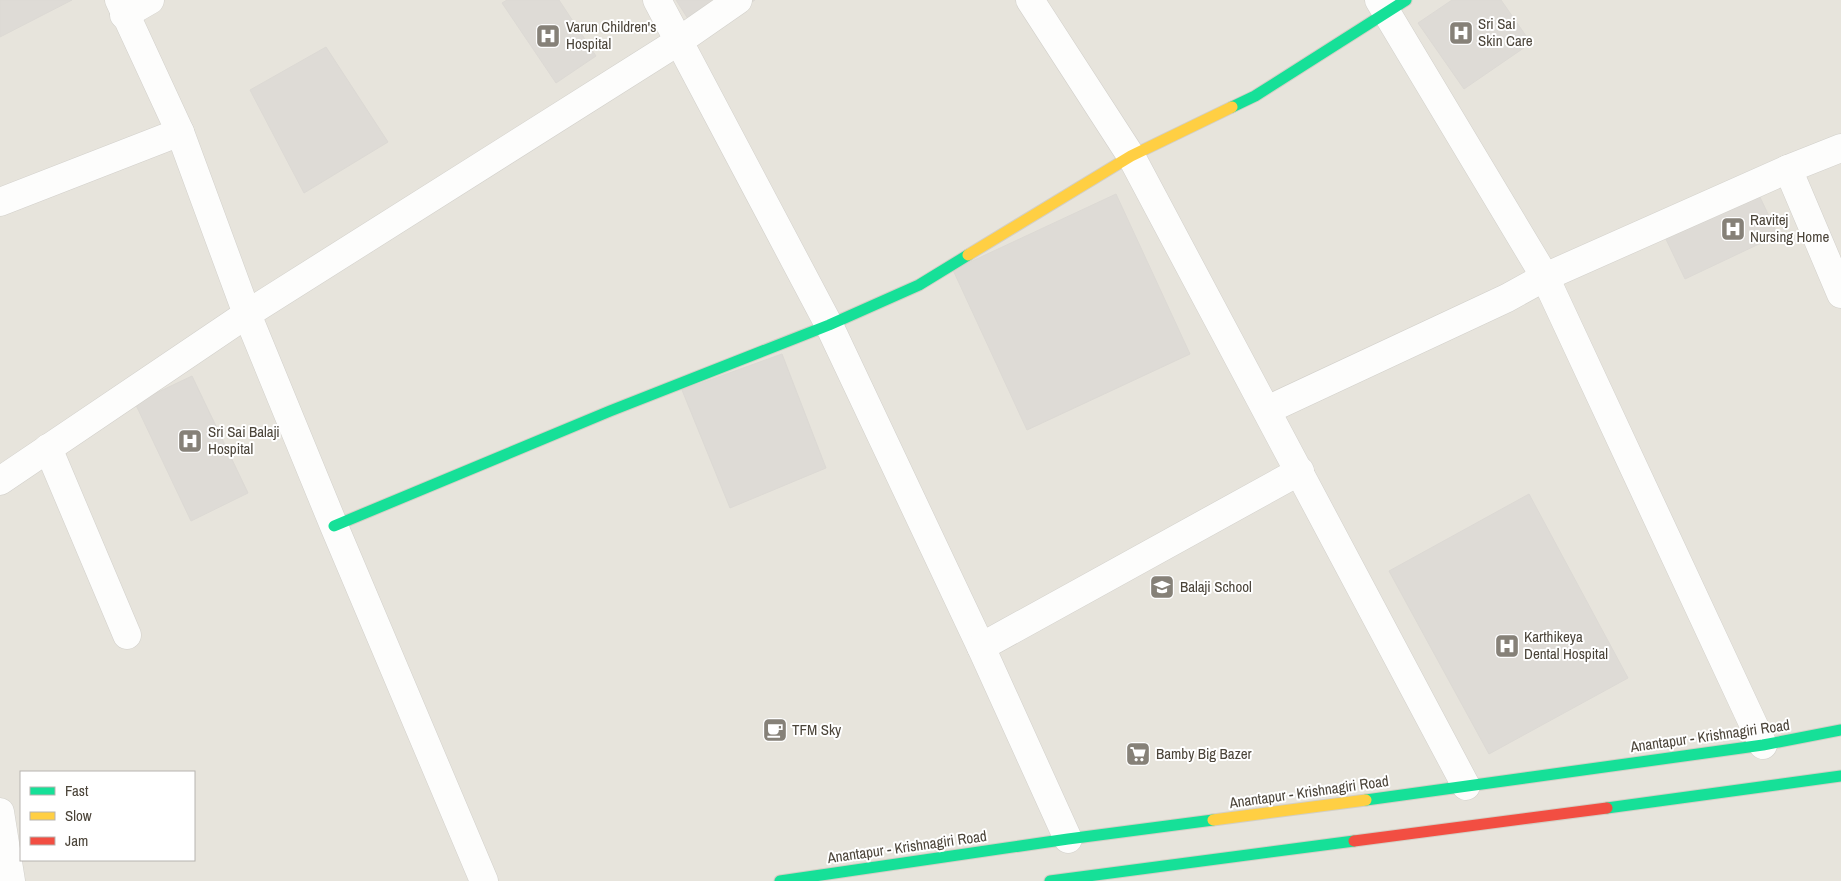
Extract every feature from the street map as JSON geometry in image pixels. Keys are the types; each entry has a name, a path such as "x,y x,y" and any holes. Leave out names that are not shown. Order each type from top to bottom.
{"main road":[{"path":"334,526 610,411 828,325 919,285 1131,156 1255,96 1390,4"},
{"name":"Anantapur - Krishnagiri Road","path":"780,881 1068,839 1763,745 1841,730"},
{"path":"1050,881 1841,776"}],"street":[{"path":"150,0 121,7 180,132 247,314 484,881"},
{"path":"657,0 828,325 981,647 1068,839"},
{"path":"0,480 247,314 679,41 738,0"},
{"path":"1030,0 1131,156 1268,410 1466,786"},
{"path":"1390,4 1545,277 1763,745"},
{"path":"0,202 180,132"},
{"path":"1268,410 1507,298 1545,277 1788,169 1841,148"},
{"path":"1788,169 1841,294"},
{"path":"48,448 127,635"},
{"path":"981,647 1300,471"},
{"path":"0,812 11,881"}],"shaded area":[{"path":"0,0 1841,0 1841,881 0,881"}],"building":[{"path":"0,0 72,0 0,37"},
{"path":"507,0 559,0 596,56 556,83 502,3"},
{"path":"676,0 755,0 699,36"},
{"path":"1452,0 1501,0 1531,43 1464,89 1418,23"},
{"path":"326,47 388,142 304,193 250,90"},
{"path":"1757,191 1778,235 1685,279 1664,235"},
{"path":"1116,194 1190,354 1027,430 953,270"},
{"path":"782,354 826,468 730,508 682,390"},
{"path":"192,376 248,493 191,521 135,403"},
{"path":"1529,494 1628,678 1489,754 1389,571"}],"traffic: fast":[{"path":"1232,107 1255,96 1406,0"},
{"path":"334,526 610,411 829,325 919,285 968,255"},
{"path":"1366,800 1763,745 1841,730"},
{"path":"1607,808 1841,776"},
{"path":"780,881 1213,820"},
{"path":"1050,881 1354,841"}],"traffic: slow":[{"path":"968,255 1131,156 1232,107"},
{"path":"1213,820 1366,800"}],"traffic: jam":[{"path":"1354,841 1607,808"}],"place":[{"name":"Sri Sai Skin Care","path":"1461,33"},
{"name":"Varun Children's Hospital","path":"548,36"},
{"name":"Ravitej Nursing Home","path":"1733,229"},
{"name":"Sri Sai Balaji Hospital","path":"190,441"},
{"name":"Balaji School","path":"1162,587"},
{"name":"Karthikeya Dental Hospital","path":"1507,646"},
{"name":"TFM Sky","path":"775,730"},
{"name":"Bamby Big Bazer","path":"1138,754"}]}
